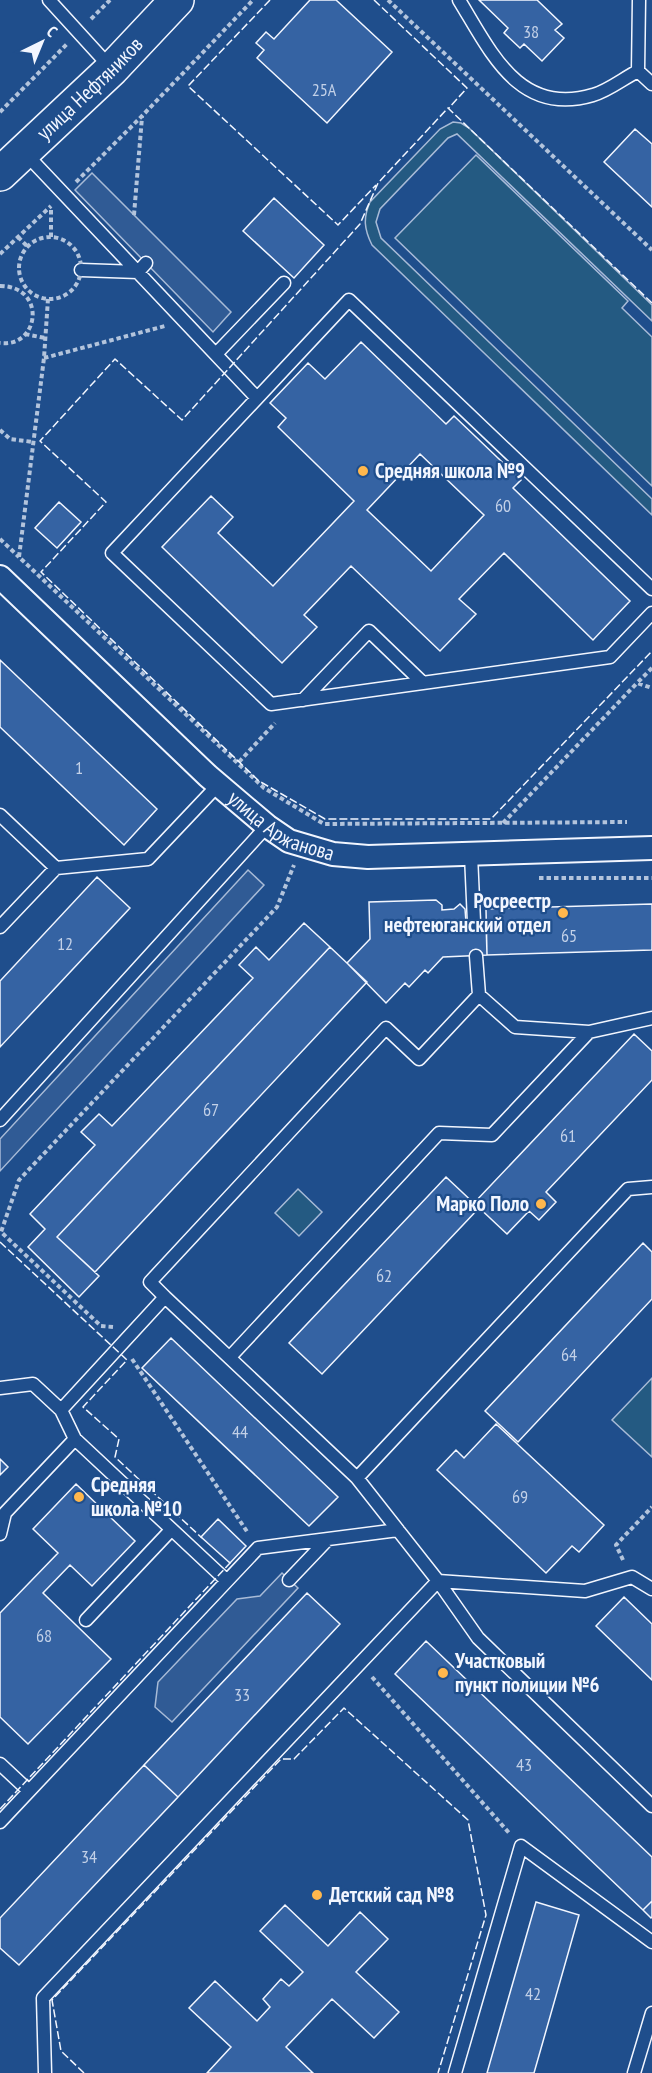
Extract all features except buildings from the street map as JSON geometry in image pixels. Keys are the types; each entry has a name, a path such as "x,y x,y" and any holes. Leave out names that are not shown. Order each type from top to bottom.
{"main road":[{"name":"улица Нефтяников","path":"0,174 112,69 177,0"}],"street":[{"name":"улица Аржанова","path":"0,577 218,785 267,826 289,841 333,854 368,857 652,848"}],"lane":[{"path":"49,0 112,69"},
{"path":"459,0 495,59 517,83 536,94 556,100 594,95 638,71"},
{"path":"639,0 638,71 652,84"},
{"path":"24,152 64,194 142,267 184,320 257,398"},
{"path":"81,270 142,267"},
{"path":"216,354 284,283"},
{"path":"652,589 349,300 112,553 271,704 610,657 652,613"},
{"path":"299,701 369,631 423,683"},
{"path":"0,927 56,868 148,859 218,785"},
{"path":"0,815 56,868"},
{"path":"0,1120 267,826"},
{"path":"471,855 474,922"},
{"path":"476,956 479,995 515,1027 588,1032 652,1018"},
{"path":"479,995 419,1059 386,1028 150,1282 357,1478 438,1581 478,1638 652,1806"},
{"path":"230,1357 438,1133 492,1135 588,1032"},
{"path":"357,1478 628,1189 652,1187"},
{"path":"61,1410 165,1297"},
{"path":"0,1388 33,1384 61,1410 75,1438 227,1581"},
{"path":"0,1533 5,1513 75,1438"},
{"path":"86,1620 171,1530"},
{"path":"0,1822 258,1548 398,1530"},
{"path":"289,1580 328,1539"},
{"path":"438,1581 585,1591 632,1577 652,1589"},
{"path":"45,2073 43,1998 438,1581"},
{"path":"0,1764 29,1791"},
{"path":"455,2073 521,1846 652,1942"},
{"path":"634,2073 652,2013"}],"path":[{"path":"0,112 110,0"},
{"path":"0,254 142,116 253,0"},
{"path":"388,0 652,250"},
{"path":"134,215 142,116"},
{"path":"51,206 51,237"},
{"path":"18,237 28,247"},
{"path":"51,237 71,245 78,254 81,270 76,285 69,293 59,298 48,299 38,297 29,291 22,282 19,272 20,261 28,247 41,238 51,237"},
{"path":"0,286 18,289 26,295 33,312 32,322 25,334 13,342 0,343"},
{"path":"48,299 44,358 184,320"},
{"path":"25,334 45,338"},
{"path":"0,430 10,439 33,442"},
{"path":"0,539 19,557"},
{"path":"503,823 652,668"},
{"path":"637,683 652,688"},
{"path":"239,762 299,701"},
{"path":"258,1548 121,1345 0,1231 19,1180 277,907 296,862"},
{"path":"528,878 652,878"},
{"path":"101,1326 136,1328"},
{"path":"632,1577 616,1545 652,1507"},
{"path":"360,1663 521,1846"}],"shaded area":[{"path":"453,122 461,123 469,128 652,305 652,321 457,134 448,138 380,209 376,222 381,238 652,499 652,515 372,245 365,224 370,202 440,129"},
{"path":"476,155 628,301 622,308 652,337 652,486 395,238"},
{"path":"92,173 231,312 213,332 75,190"},
{"path":"248,870 264,885 0,1171 0,1139"},
{"path":"298,1189 322,1212 299,1236 275,1213"},
{"path":"652,1378 652,1457 612,1420"},
{"path":"282,1573 298,1588 172,1722 155,1707 158,1682 237,1599 260,1596"}],"fence":[{"path":"270,0 188,86 338,225 376,185"},
{"path":"374,0 467,88 448,109"},
{"path":"652,303 448,108 378,183 360,224 182,420 115,359 40,441 106,502 41,572 259,781 325,819 491,819 652,651"},
{"path":"0,1242 127,1360 83,1407 119,1439 115,1457 202,1538"},
{"path":"0,1809 230,1563 227,1560"},
{"path":"84,2073 61,2051 52,2000 281,1759 294,1759 344,1708 468,1820 486,1915 438,2073"}],"place":[{"name":"Средняя школа №9","path":"363,471"},
{"name":"Росреестр нефтеюганский отдел","path":"563,913"},
{"name":"Марко Поло","path":"541,1204"},
{"name":"Средняя школа №10","path":"79,1497"},
{"name":"Участковый пункт полиции №6","path":"443,1673"},
{"name":"Детский сад №8","path":"317,1895"}]}
